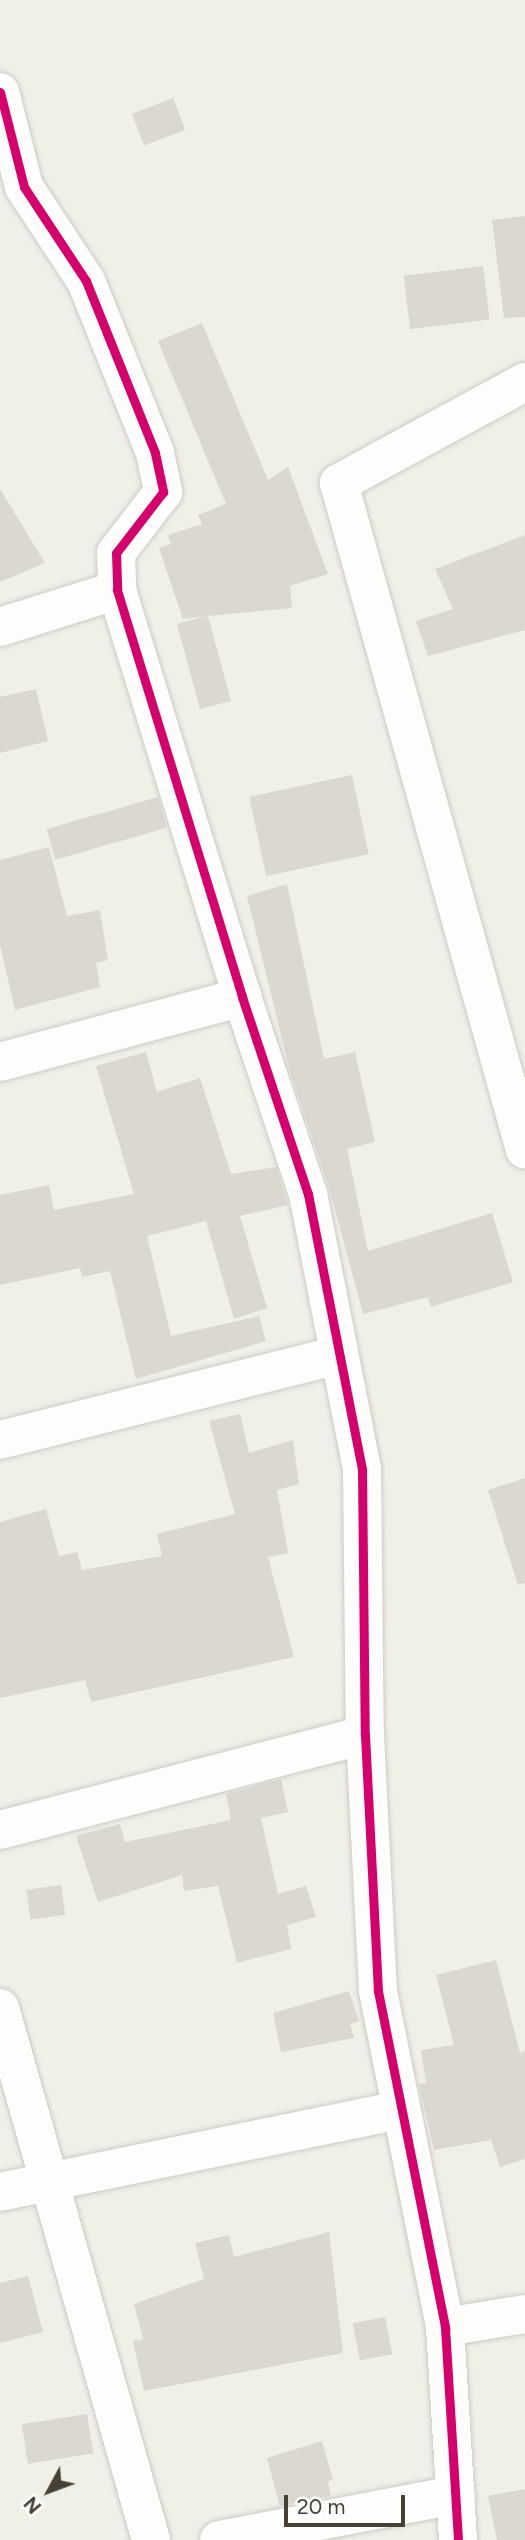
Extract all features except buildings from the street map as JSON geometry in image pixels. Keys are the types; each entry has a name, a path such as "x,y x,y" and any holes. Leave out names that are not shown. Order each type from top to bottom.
{"street":[{"path":"0,92 24,187 86,281 155,453 163,492 116,553 117,590 242,997 308,1194 362,1469 366,1735 378,1991 398,2110 445,2327 458,2540"},
{"path":"525,382 339,483 518,1102 525,1150"},
{"path":"0,627 117,590"},
{"path":"0,1062 242,997"},
{"path":"0,1440 339,1355"},
{"path":"0,1830 366,1735"},
{"path":"0,2008 151,2540"},
{"path":"0,2192 48,2179 398,2110"},
{"path":"445,2327 525,2314"},
{"path":"219,2540 456,2495"}],"cycle path":[{"path":"0,92 24,187 86,281 155,453 163,492 116,553 117,590 242,997 308,1194 362,1469 365,1735 378,1991 445,2327 458,2540"}]}
